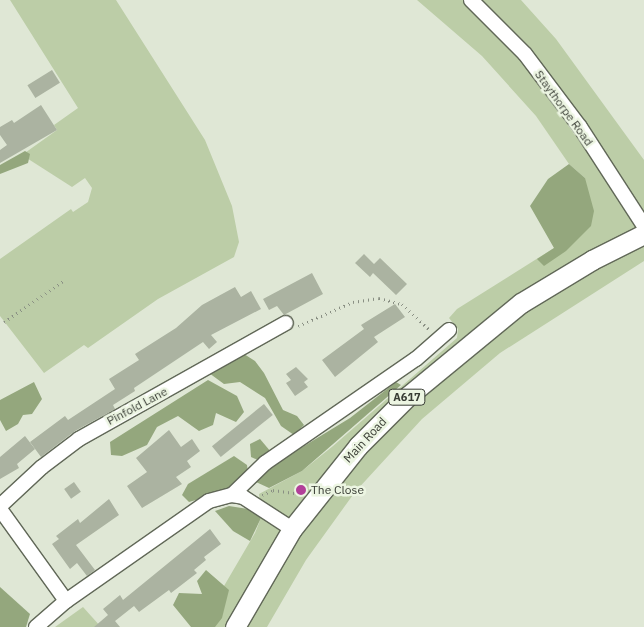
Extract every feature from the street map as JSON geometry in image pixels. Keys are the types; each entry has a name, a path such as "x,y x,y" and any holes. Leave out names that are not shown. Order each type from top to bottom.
{"highway":[{"name":"Main Road","path":"235,627 292,529 317,496 383,420 483,331 558,280 644,234"}],"street":[{"name":"Staythorpe Road","path":"471,0 525,54 580,127 644,226"},
{"name":"Pinfold Lane","path":"0,508 42,467 79,439 286,323"},
{"path":"36,627 66,601 208,502 238,496 265,464 354,403 444,334"},
{"path":"238,496 292,529"},
{"path":"0,508 66,601"}],"path":[{"path":"4,322 62,281"},
{"path":"286,323 297,326 354,302 391,299 402,304 444,334"},
{"path":"238,496 251,493 259,496 273,490 317,496"}],"green space":[{"path":"10,0 116,0 205,140 232,206 239,242 234,257 158,299 88,348 84,345 44,373 0,316 0,259 71,209 73,212 88,202 92,188 85,178 72,187 22,155 57,130 54,125 78,108"},
{"path":"417,0 521,0 556,39 644,160 644,261 500,353 422,419 355,492 306,560 267,627 200,627 255,533 261,518 259,494 302,471 457,338 458,329 449,318 457,309 554,248 585,178 569,164 536,116 482,56"},
{"path":"25,151 30,154 28,163 0,174 0,165"},
{"path":"569,164 585,178 594,211 591,226 566,251 544,266 537,259 554,248 530,206 548,179"},
{"path":"244,354 255,361 264,373 283,410 297,416 304,425 294,435 281,426 265,398 240,382 224,384 209,373"},
{"path":"208,380 237,396 244,412 236,422 216,413 213,425 199,431 178,416 157,427 147,445 122,456 111,455 110,442"},
{"path":"34,382 42,399 32,414 23,415 18,424 6,431 0,420 0,400"},
{"path":"396,382 401,385 302,471 269,488 256,482 273,465 350,418"},
{"path":"260,439 271,452 260,461 251,457 250,444"},
{"path":"234,456 247,465 248,473 231,490 189,502 182,495 188,484"},
{"path":"229,506 248,509 261,518 250,541 233,531 215,511"},
{"path":"206,570 229,590 222,618 215,627 191,627 173,605 179,593 202,594 197,581"},
{"path":"0,587 30,614 26,627 0,627"},
{"path":"83,607 101,627 55,627"}],"building":[{"path":"52,70 60,83 35,98 27,85"},
{"path":"41,105 57,130 0,163 0,150 7,145 0,135 0,127 12,120 14,123"},
{"path":"364,254 374,264 380,258 407,284 396,295 373,273 370,277 355,263"},
{"path":"312,273 323,294 284,315 277,306 269,310 263,299"},
{"path":"235,287 241,297 251,291 261,309 211,335 217,342 209,349 203,342 134,388 135,391 113,405 115,409 75,431 41,457 30,442 65,416 68,420 115,389 109,379 139,360 135,354 176,328 202,305"},
{"path":"395,304 405,317 374,337 378,342 335,377 322,360 364,329 361,325"},
{"path":"296,367 308,379 304,382 308,387 295,396 286,383 291,380 286,374"},
{"path":"264,404 273,415 221,457 212,446"},
{"path":"169,430 181,447 192,439 200,451 187,461 191,467 176,477 182,484 142,508 127,486 147,472 136,458"},
{"path":"25,436 35,449 17,464 19,468 0,479 0,457"},
{"path":"74,482 81,492 71,499 64,489"},
{"path":"109,499 119,515 76,545 95,570 87,576 77,563 70,569 52,544 59,539 56,536 78,519 80,523"},
{"path":"210,529 221,544 204,557 206,560 194,570 197,573 171,593 169,590 139,612 134,606 115,621 120,627 94,627 108,615 103,609 120,595 123,600"}],"place":[{"name":"The Close","path":"301,490"}]}
